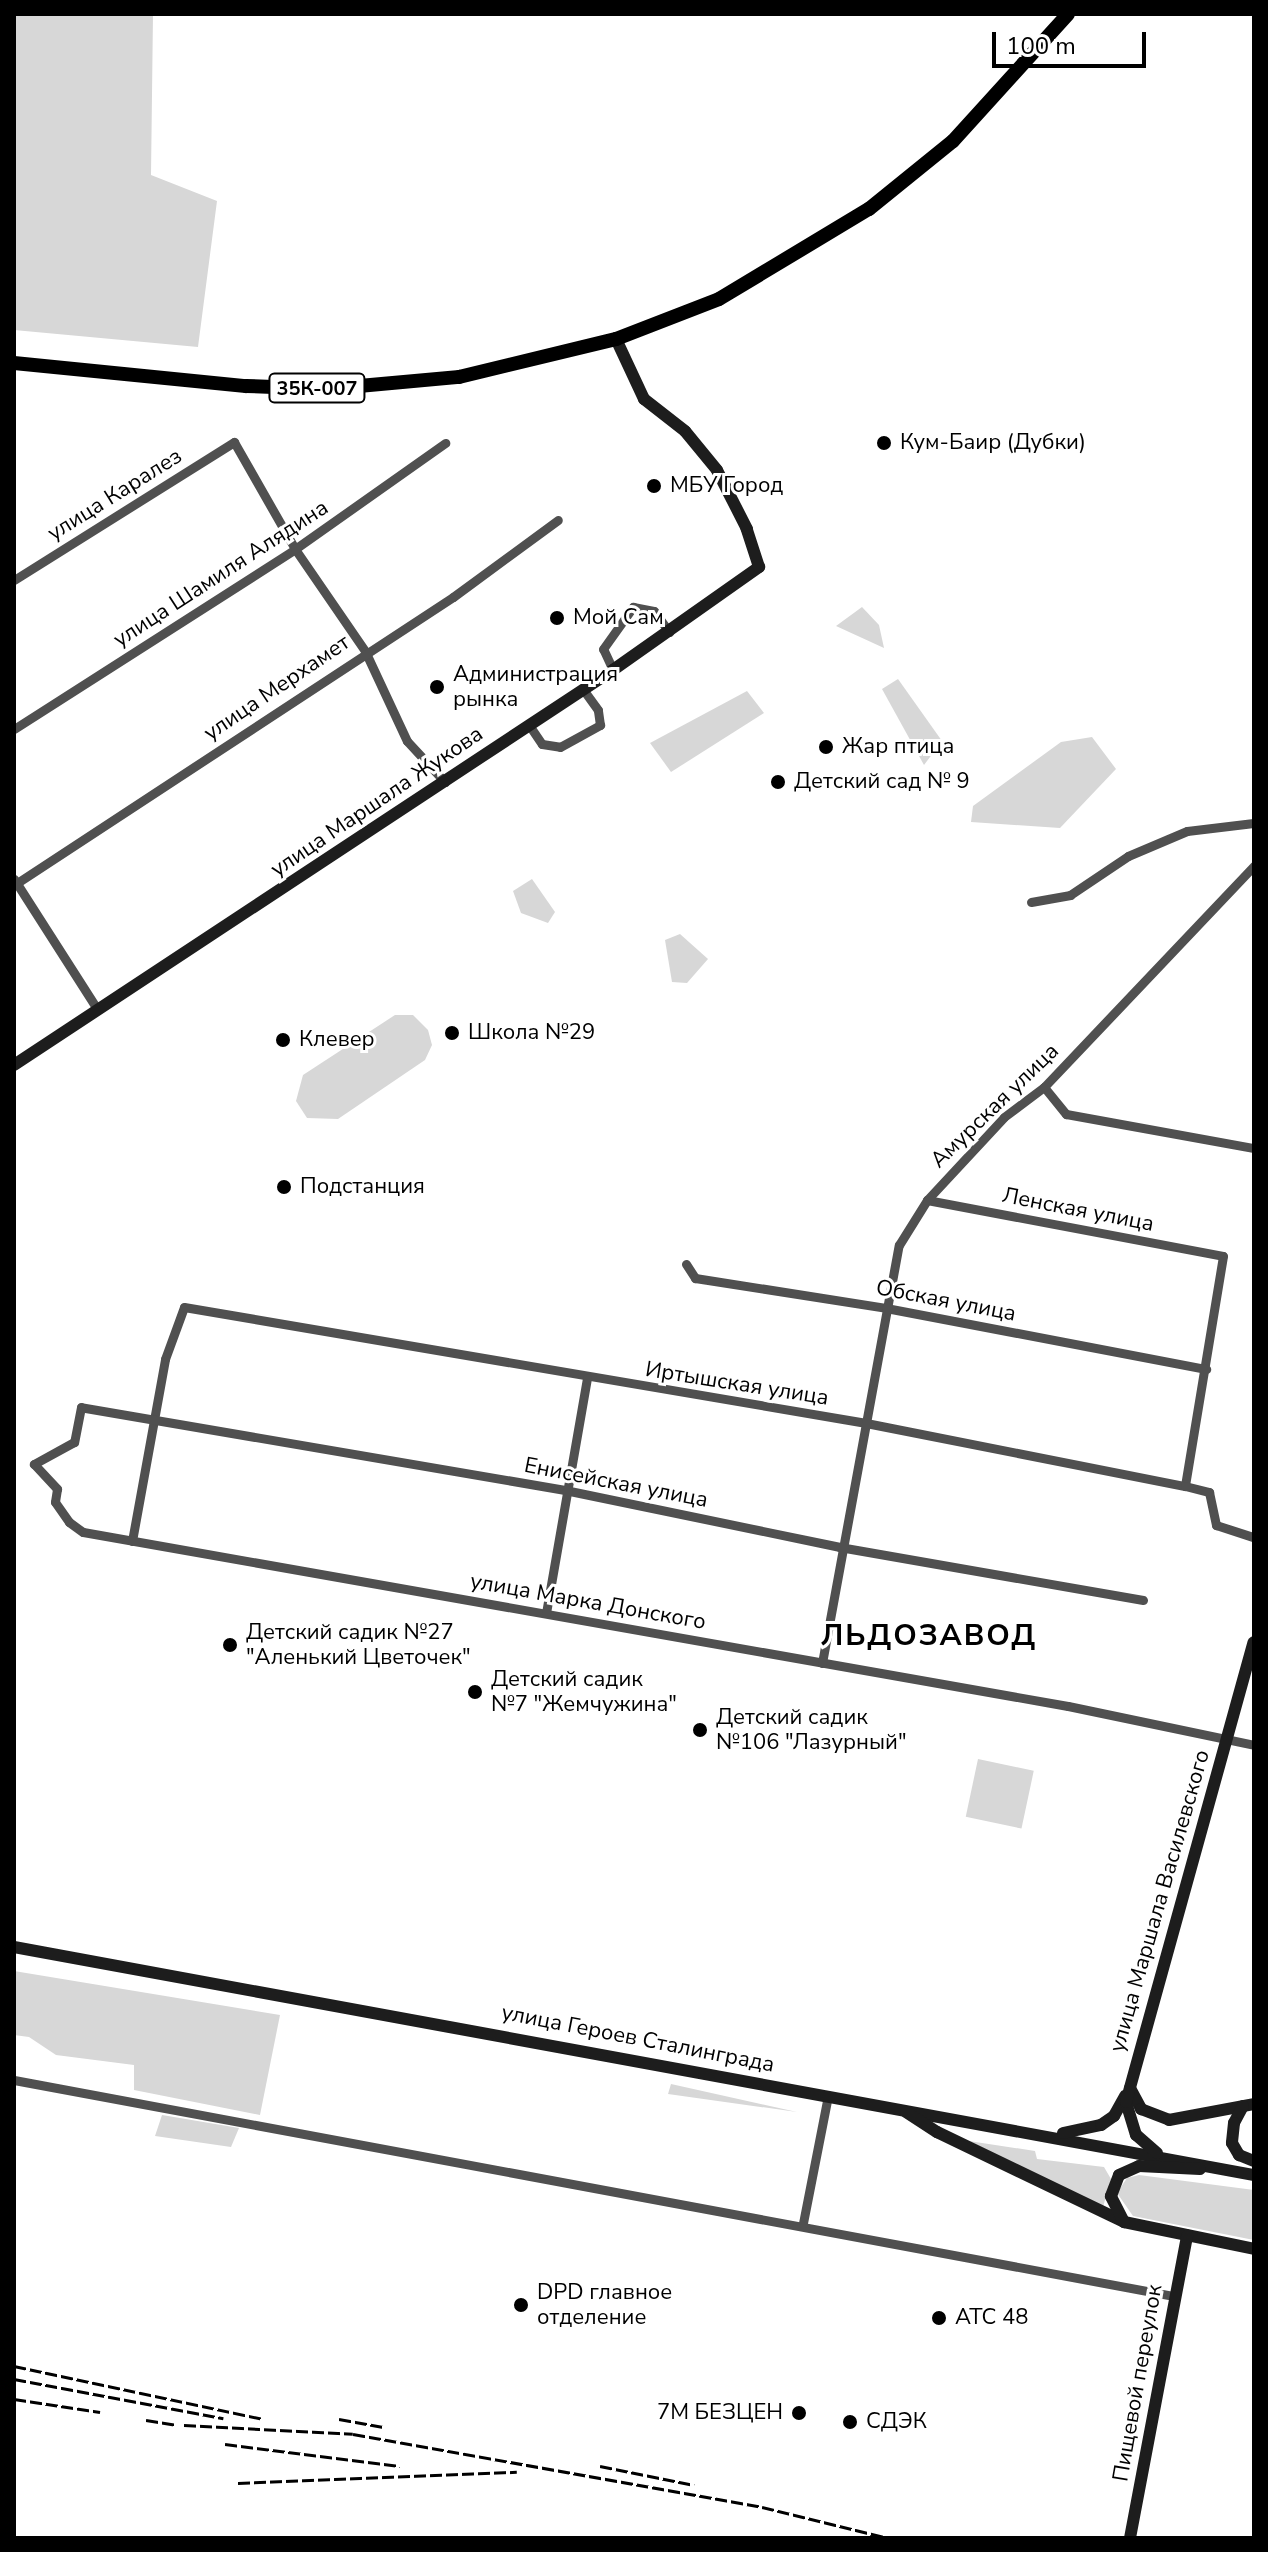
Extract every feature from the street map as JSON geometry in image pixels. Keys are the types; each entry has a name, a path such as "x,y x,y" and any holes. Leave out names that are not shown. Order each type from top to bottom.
{"main road":[{"name":"35К-007","path":"14,363 231,385 326,389 459,377 616,339 719,299 869,209 953,141 1068,14"}],"street":[{"name":"улица Маршала Жукова","path":"14,1065 613,670 759,567 747,529 717,470 685,431 644,399 616,339"},
{"name":"улица Каралез","path":"14,580 234,442 295,549"},
{"name":"улица Шамиля Алядина","path":"14,729 295,549 445,443"},
{"name":"улица Мерхамет","path":"15,883 365,651 453,597 558,520"},
{"path":"295,549 365,651 407,741 445,782"},
{"path":"613,670 603,649 633,607 654,611 669,632"},
{"path":"529,725 542,744 560,747 600,725 598,710 583,689"},
{"path":"1031,902 1070,895 1128,856 1187,831 1254,823"},
{"name":"Амурская улица","path":"822,1663 840,1547 899,1245 927,1200 1004,1117 1044,1087 1254,866"},
{"path":"15,883 97,1009"},
{"path":"1044,1087 1066,1114 1254,1148"},
{"name":"Ленская улица","path":"927,1200 1223,1256 1206,1369"},
{"name":"Обская улица","path":"686,1264 695,1278 886,1308 1206,1369"},
{"name":"Иртышская улица","path":"153,1421 165,1359 184,1307 587,1379 866,1423 1185,1486 1209,1492 1216,1525 1254,1537"},
{"path":"1185,1486 1206,1369"},
{"path":"546,1613 565,1490 587,1379"},
{"name":"Енисейская улица","path":"81,1407 565,1490 840,1547 1143,1600"},
{"name":"улица Марка Донского","path":"81,1407 74,1442 34,1464 57,1489 55,1502 75,1527 132,1541 822,1663 1254,1745"},
{"path":"132,1541 153,1421"},
{"name":"улица Маршала Василевского","path":"1165,2157 1146,2147 1131,2127 1126,2111 1129,2086 1254,1642"},
{"name":"улица Героев Сталинграда","path":"14,1947 903,2110 1050,2134 1254,2175"},
{"path":"14,2080 803,2223 1174,2296"},
{"path":"1129,2086 1141,2109 1169,2120 1249,2105"},
{"path":"1050,2134 1101,2125 1114,2116 1129,2086"},
{"path":"803,2223 828,2095"},
{"path":"1249,2105 1234,2123 1232,2143 1239,2155 1254,2161"},
{"path":"903,2110 937,2132 1124,2222 1254,2249"},
{"path":"1124,2222 1111,2196 1113,2184 1129,2168 1216,2168"},
{"name":"Пищевой переулок","path":"1130,2538 1187,2235"}],"shaded area":[{"path":"14,14 153,14 151,175 217,201 198,347 14,330"},
{"path":"862,607 879,625 884,648 836,626"},
{"path":"898,679 942,741 924,765 882,689"},
{"path":"747,691 764,713 671,772 650,743"},
{"path":"1092,737 1116,769 1060,828 971,822 973,806 1061,742"},
{"path":"532,879 555,912 548,923 521,913 513,891"},
{"path":"680,934 708,959 687,983 672,982 665,940"},
{"path":"395,1015 413,1015 428,1030 432,1045 425,1060 338,1119 307,1118 296,1101 303,1075"},
{"path":"978,1759 1034,1771 1021,1829 966,1817"},
{"path":"14,1971 280,2015 260,2115 134,2090 134,2065 56,2055 29,2037 14,2035"},
{"path":"671,2084 797,2112 668,2094"},
{"path":"162,2115 239,2128 231,2147 155,2136"},
{"path":"969,2141 1035,2151 1037,2159 1104,2167 1111,2179 1103,2207"},
{"path":"1139,2175 1254,2190 1254,2240 1133,2216 1117,2193 1127,2178"}],"railway":[{"path":"14,2366 263,2419"},
{"path":"14,2379 223,2418"},
{"path":"14,2399 100,2412"},
{"path":"339,2419 383,2427"},
{"path":"146,2420 176,2425"},
{"path":"184,2425 353,2434 762,2507 888,2538"},
{"path":"225,2444 400,2466"},
{"path":"600,2466 694,2485"},
{"path":"238,2483 517,2472"}],"place":[{"name":"Кум-Баир (Дубки)","path":"884,443"},
{"name":"МБУ Город","path":"654,486"},
{"name":"Мой Сам","path":"557,618"},
{"name":"Администрация рынка","path":"437,687"},
{"name":"Жар птица","path":"826,747"},
{"name":"Детский сад № 9","path":"778,782"},
{"name":"Школа №29","path":"452,1033"},
{"name":"Клевер","path":"283,1040"},
{"name":"Подстанция","path":"284,1187"},
{"name":"Детский садик №27 \"Аленький Цветочек\"","path":"230,1645"},
{"name":"Детский садик №7 \"Жемчужина\"","path":"475,1692"},
{"name":"Детский садик №106 \"Лазурный\"","path":"700,1730"},
{"name":"DPD главное отделение","path":"521,2305"},
{"name":"АТС 48","path":"939,2318"},
{"name":"7М БЕЗЦЕН","path":"799,2413"},
{"name":"СДЭК","path":"850,2422"}],"district":[{"name":"ЛЬДОЗАВОД","path":"929,1636"}]}
